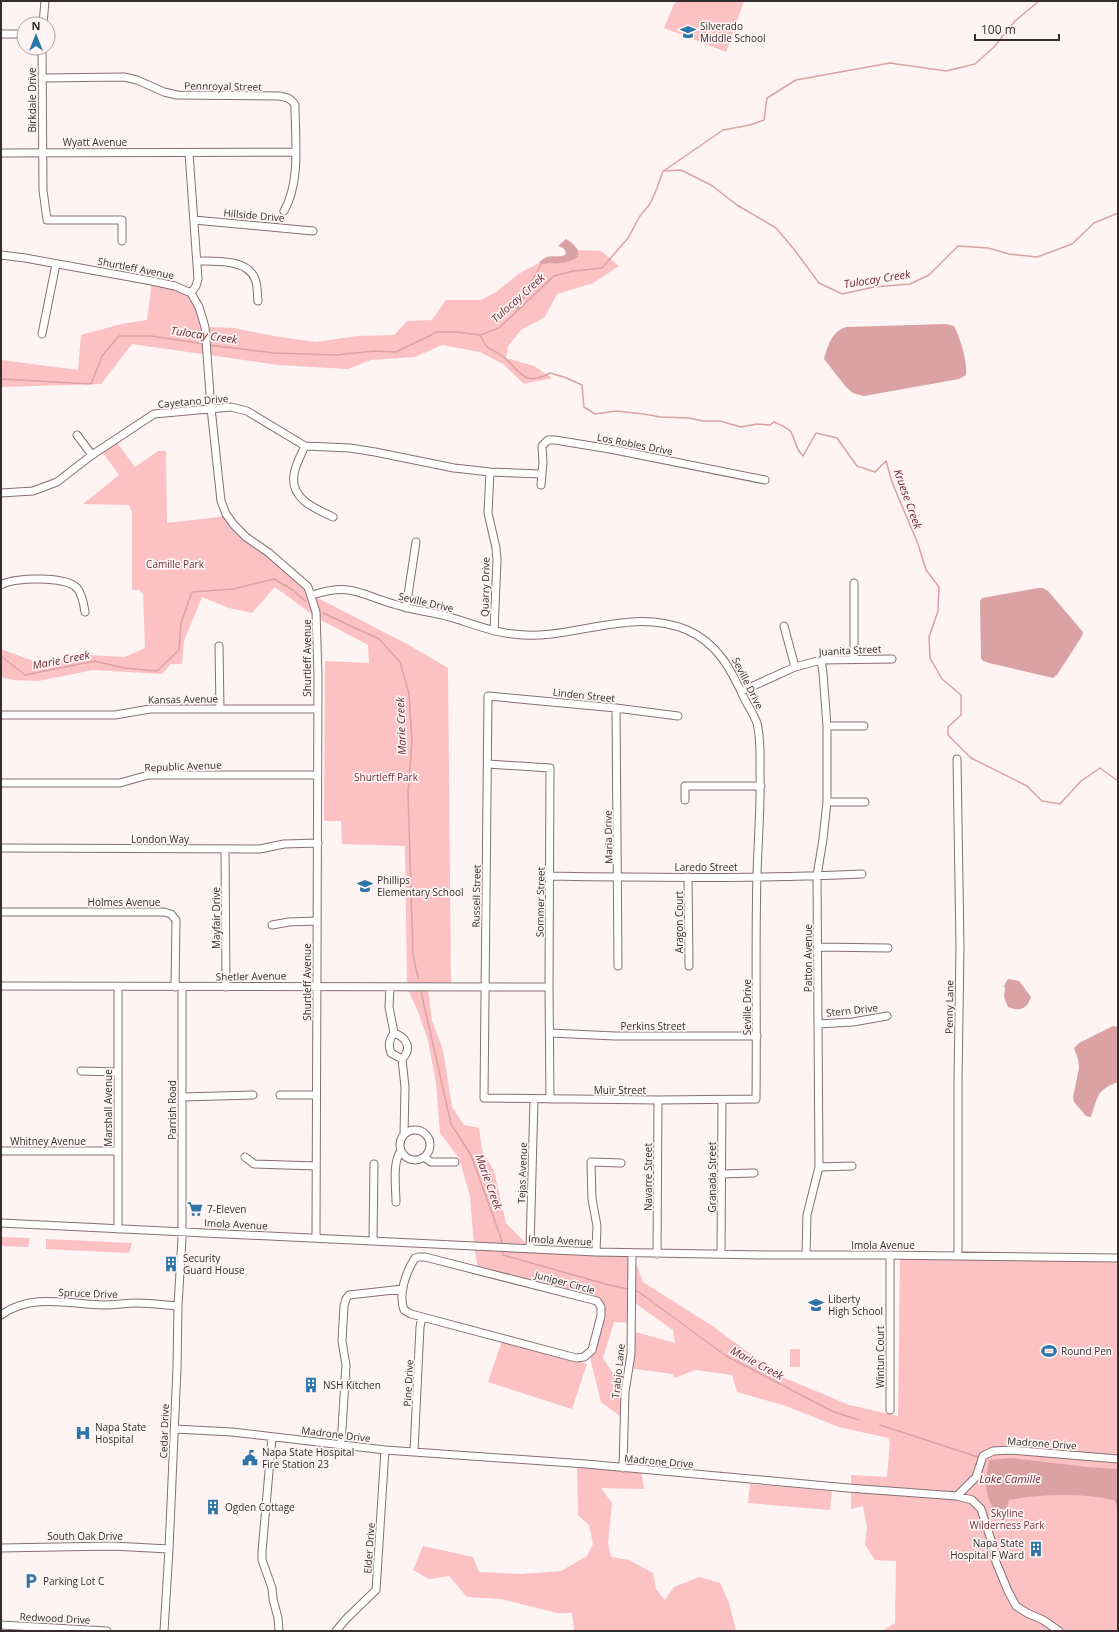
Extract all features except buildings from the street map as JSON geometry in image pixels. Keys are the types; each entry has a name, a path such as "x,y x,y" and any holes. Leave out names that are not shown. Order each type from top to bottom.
{"street":[{"path":"43,16 44,1"},
{"path":"1,34 16,34"},
{"name":"Birkdale Drive","path":"42,56 43,190 47,220 122,220 122,241"},
{"name":"Pennroyal Street","path":"42,78 124,77 137,80 164,92 178,95 218,95 287,98 293,100 295,105 293,187 288,204 284,211"},
{"path":"189,152 198,278 196,286 191,293"},
{"name":"Wyatt Avenue","path":"1,154 295,152"},
{"name":"Hillside Drive","path":"194,220 313,231"},
{"name":"Shurtleff Avenue","path":"1,255 176,286 191,293 199,307 205,327 211,408 221,501 226,514 246,537 269,553 303,582 308,587 312,595 317,622 318,843 316,1238"},
{"path":"197,261 226,262 242,266 250,271 255,278 258,301"},
{"path":"42,334 56,264"},
{"name":"Cayetano Drive","path":"1,492 22,492 43,488 58,482 92,456 154,414 231,407 247,411 305,446 350,448 442,466 490,472 541,474"},
{"path":"77,435 92,456"},
{"name":"Los Robles Drive","path":"541,485 543,462 542,446 548,440 610,449 764,480"},
{"path":"305,446 293,476 296,489 302,500 314,508 333,517"},
{"name":"Quarry Drive","path":"490,472 488,513 496,548 497,560 494,631"},
{"path":"406,608 416,542"},
{"path":"1,585 20,580 68,582 77,588 85,612"},
{"path":"854,583 854,659"},
{"name":"Seville Drive","path":"312,595 335,589 354,590 406,608 454,618 494,631 528,636 625,622 661,623 687,630 700,636 724,659 742,691 756,721 760,742 757,877 756,1099"},
{"path":"784,626 795,667"},
{"path":"219,646 220,708"},
{"name":"Juanita Street","path":"742,691 795,667 821,660 892,659"},
{"name":"Patton Avenue","path":"806,1255 807,1215 819,1167 817,876 824,839 827,802 827,726 821,660"},
{"name":"Linden Street","path":"488,696 616,708 678,716"},
{"name":"Russell Street","path":"484,1098 488,696"},
{"name":"Maria Drive","path":"616,708 618,966"},
{"name":"Kansas Avenue","path":"1,716 115,716 150,709 317,709"},
{"path":"827,726 864,726"},
{"name":"Penny Lane","path":"957,759 960,946 958,1256"},
{"name":"Sommer Street","path":"488,764 550,768 550,1099"},
{"name":"Republic Avenue","path":"1,783 120,782 148,775 317,775"},
{"path":"685,800 685,786 760,786"},
{"path":"827,802 865,802"},
{"name":"London Way","path":"1,848 260,849 284,844 318,843"},
{"name":"Mayfair Drive","path":"225,849 226,987"},
{"name":"Laredo Street","path":"550,876 757,877 862,874"},
{"name":"Aragon Court","path":"688,877 689,966"},
{"name":"Holmes Avenue","path":"1,912 164,912 171,914 176,920 179,987"},
{"path":"272,925 289,922 317,921"},
{"path":"818,947 888,948"},
{"name":"Shetler Avenue","path":"1,986 549,987"},
{"name":"Marshall Avenue","path":"118,987 118,1229"},
{"name":"Parrish Road","path":"179,987 182,1097 182,1232"},
{"path":"390,987 389,1007 394,1033 390,1038 388,1046 391,1053 402,1059"},
{"name":"Stern Drive","path":"818,1024 852,1022 887,1016"},
{"path":"394,1033 404,1038 408,1043 407,1050 402,1059 405,1087 404,1134 400,1143 401,1151 410,1159 420,1159 428,1153 430,1144 426,1134 422,1131 413,1130 404,1134"},
{"name":"Perkins Street","path":"550,1033 615,1036 757,1036"},
{"path":"81,1071 118,1072"},
{"path":"182,1097 253,1095"},
{"path":"280,1095 316,1095"},
{"name":"Muir Street","path":"484,1098 658,1100 756,1099"},
{"name":"Tejas Avenue","path":"530,1248 534,1099"},
{"name":"Navarre Street","path":"657,1254 658,1100"},
{"name":"Granada Street","path":"721,1254 722,1100"},
{"name":"Whitney Avenue","path":"1,1151 118,1151"},
{"path":"396,1202 396,1165 398,1155 401,1151"},
{"path":"424,1156 431,1162 455,1162"},
{"path":"245,1157 254,1164 316,1166"},
{"path":"596,1252 597,1226 592,1199 591,1162 620,1163"},
{"path":"374,1164 374,1240"},
{"path":"819,1167 852,1166"},
{"path":"721,1174 754,1173"},
{"name":"Imola Avenue","path":"1,1223 657,1254 1118,1258"},
{"name":"Cedar Drive","path":"164,1631 169,1549 182,1232"},
{"name":"Trabjo Lane","path":"623,1468 625,1392 631,1354 632,1253"},
{"name":"Wintun Court","path":"890,1255 890,1410"},
{"name":"Juniper Circle","path":"425,1257 597,1301 601,1307 601,1316 592,1350 584,1357 576,1358 422,1317 404,1310 402,1298 403,1289 416,1258 425,1257"},
{"path":"341,1445 346,1365 342,1341 344,1306 346,1298 349,1295 403,1289"},
{"name":"Spruce Drive","path":"1,1315 20,1305 50,1301 103,1305 145,1303 178,1306"},
{"name":"Pine Drive","path":"414,1451 420,1328 422,1317"},
{"name":"Madrone Drive","path":"174,1429 232,1432 385,1450 414,1451 957,1496 976,1477 984,1456 993,1451 1011,1450 1118,1459"},
{"path":"272,1437 262,1560 272,1588 279,1631"},
{"name":"Elder Drive","path":"336,1631 346,1619 376,1590 385,1450"},
{"path":"957,1496 972,1500 981,1510 996,1562 1016,1606 1043,1620 1059,1631"},
{"name":"South Oak Drive","path":"1,1548 112,1546 169,1549"},
{"name":"Redwood Drive","path":"1,1625 107,1631"}],"green space":[{"path":"678,1 744,1 726,52 664,28 674,4"},
{"path":"578,250 601,251 619,266 593,283 557,294 545,317 521,330 508,346 506,358 534,366 552,378 524,384 503,364 480,352 442,345 415,357 371,360 348,369 278,365 132,344 101,384 1,387 1,360 78,370 81,335 121,324 147,320 152,281 191,293 205,327 234,328 315,342 358,336 394,335 407,321 432,320 446,300 481,300 496,292 520,273 539,263 559,263 578,257"},
{"path":"115,440 135,467 158,451 166,451 167,523 219,517 226,514 312,595 407,644 448,668 451,987 428,987 432,1021 443,1050 452,1107 464,1125 479,1128 482,1150 494,1171 506,1223 530,1248 632,1253 643,1282 711,1325 780,1376 849,1405 898,1416 900,1255 1118,1258 1118,1631 882,1631 895,1623 896,1561 875,1560 865,1545 867,1527 863,1506 851,1509 851,1475 887,1477 890,1442 888,1438 839,1427 783,1405 737,1392 732,1375 695,1370 675,1378 672,1374 629,1368 632,1331 675,1343 673,1330 632,1301 632,1323 614,1322 603,1358 625,1392 624,1419 601,1402 589,1354 601,1316 597,1301 478,1270 474,1245 470,1196 459,1158 440,1133 436,1083 428,1040 407,987 405,846 342,844 341,821 324,821 325,661 369,663 368,645 317,618 275,587 252,613 229,608 202,597 184,641 182,664 171,664 162,674 93,670 38,681 13,680 1,677 1,649 39,663 87,655 125,657 145,648 143,594 139,590 132,590 132,512 129,505 83,504 119,475 101,450"},
{"path":"1,1237 30,1238 28,1247 1,1246"},
{"path":"46,1239 132,1243 129,1253 46,1249"},
{"path":"502,1341 587,1364 572,1409 488,1382"},
{"path":"790,1349 800,1349 800,1367 790,1367"},
{"path":"577,1464 641,1469 644,1489 601,1488 612,1503 608,1543 611,1557 629,1560 653,1573 656,1589 665,1600 674,1587 699,1577 720,1583 729,1603 736,1630 738,1631 573,1631 572,1613 557,1613 501,1599 467,1597 449,1576 429,1579 413,1570 423,1546 473,1557 479,1572 521,1574 561,1571 587,1556 593,1544 589,1525 578,1515"},
{"path":"750,1484 832,1491 830,1510 748,1503"}],"water":[{"path":"566,239 578,250 578,257 574,260 565,262 539,263 545,258 565,255 566,252 563,248 558,246"},
{"path":"946,324 954,326 965,357 966,375 959,379 864,396 853,393 846,387 824,359 831,340 837,332 846,327"},
{"path":"1043,588 1048,591 1083,632 1082,636 1057,675 1053,678 983,661 981,658 980,601 982,598"},
{"path":"1008,979 1019,981 1031,997 1025,1007 1016,1009 1008,1007 1004,997 1004,986"},
{"path":"1113,1026 1118,1027 1118,1082 1102,1091 1097,1099 1091,1117 1086,1116 1074,1102 1073,1097 1079,1068 1078,1059 1074,1048 1079,1043"},
{"name":"Lake Camille","path":"1011,1458 1118,1469 1118,1508 1114,1500 1089,1496 1062,1495 1022,1498 1009,1500 1003,1522 992,1506 987,1493 987,1470 989,1460"}],"waterway":[{"path":"665,170 723,130 750,125 764,120 767,98 796,80 890,63 946,71 975,64 994,47 1015,21 1039,1"},
{"name":"Tulocay Creek","path":"209,345 274,353 336,355 374,351 396,352 437,332 457,332 480,335 499,328 554,276 573,271 602,268 628,238 640,216 650,204 663,171 681,170 711,185 737,205 776,228 819,283 842,294 874,287 910,284 929,275 958,246 988,248 1009,254 1037,257 1072,244 1094,223 1118,213"},
{"path":"516,312 541,264"},
{"name":"Kruese Creek","path":"480,335 487,347 502,356 528,378 533,379 550,373 582,385 584,407 595,414 616,411 660,417 720,421 741,427 757,424 770,425 774,422 785,427 791,432 796,446 803,456 816,433 837,438 857,466 875,472 886,461 892,482 918,544 926,570 939,587 938,611 929,637 930,658 942,679 961,695 961,715 948,727 948,735 971,758 1027,786 1042,801 1060,804 1081,781 1100,768 1118,781"},
{"name":"Tulocay Creek","path":"1,379 91,384 102,356 119,336 151,336 204,344"},
{"name":"Marie Creek","path":"1,656 25,675 95,661 124,668 157,671 179,650 181,623 192,592 233,589 274,579 293,590 305,601"},
{"name":"Marie Creek","path":"323,613 379,639 400,662 409,694 412,742 408,793 413,955 418,978"},
{"name":"Marie Creek","path":"421,991 451,1124 471,1155 501,1238 502,1245"},
{"name":"Marie Creek","path":"502,1251 503,1255 628,1289"},
{"name":"Marie Creek","path":"636,1291 726,1356 834,1412 859,1420"},
{"name":"Marie Creek","path":"880,1425 978,1457"}],"place":[{"name":"Silverado Middle School","path":"688,32"},
{"name":"Phillips Elementary School","path":"365,886"},
{"name":"7-Eleven","path":"195,1209"},
{"name":"Security Guard House","path":"171,1264"},
{"name":"Liberty High School","path":"816,1305"},
{"name":"Round Pen","path":"1049,1351"},
{"name":"NSH Kitchen","path":"311,1385"},
{"name":"Napa State Hospital","path":"83,1433"},
{"name":"Napa State Hospital Fire Station 23","path":"250,1458"},
{"name":"Ogden Cottage","path":"213,1507"},
{"name":"Napa State Hospital F Ward","path":"1036,1549"},
{"name":"Parking Lot C","path":"31,1581"}],"park label":[{"name":"Camille Park","path":"175,564"},
{"name":"Shurtleff Park","path":"386,777"},
{"name":"Skyline Wilderness Park","path":"1007,1518"}]}
